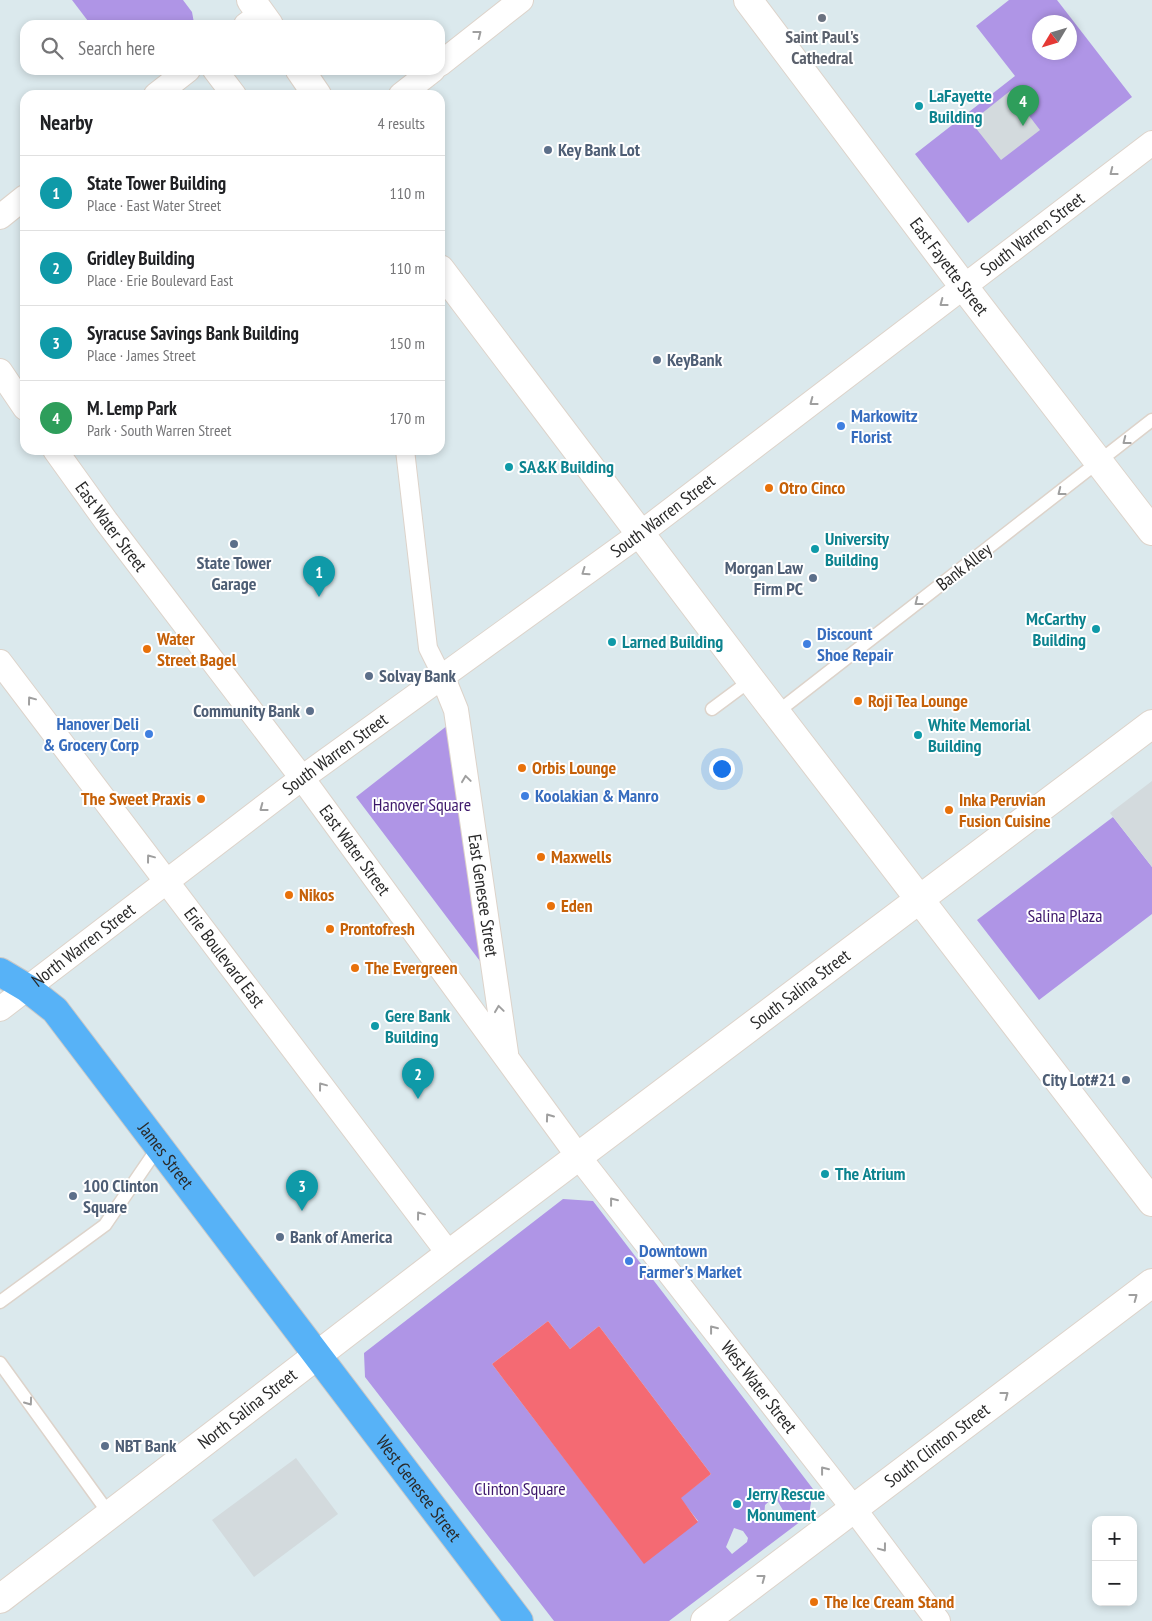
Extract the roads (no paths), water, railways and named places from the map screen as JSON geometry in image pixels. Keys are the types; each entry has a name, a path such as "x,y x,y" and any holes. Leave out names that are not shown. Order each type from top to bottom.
{"main road":[{"name":"James Street","path":"0,972 27,988 55,1010 318,1354"},
{"name":"West Genesee Street","path":"318,1354 519,1621"}],"street":[{"path":"445,60 521,0"},
{"name":"East Fayette Street","path":"748,0 964,287 1152,531"},
{"path":"162,90 182,75"},
{"path":"219,75 230,90"},
{"path":"303,75 314,90"},
{"path":"407,90 427,75"},
{"name":"South Warren Street","path":"167,881 302,778 443,678 641,533 1152,142"},
{"path":"0,217 20,201"},
{"path":"445,276 776,713 1152,1202"},
{"path":"0,371 16,400"},
{"name":"East Water Street","path":"59,455 106,521 302,778 578,1156"},
{"path":"406,455 428,648 443,678"},
{"name":"Erie Boulevard East","path":"0,662 449,1254"},
{"name":"East Genesee Street","path":"443,678 456,710 506,1057"},
{"name":"South Salina Street","path":"449,1254 1152,724"},
{"name":"North Warren Street","path":"0,1009 167,881"},
{"name":"West Water Street","path":"578,1156 854,1509 938,1621"},
{"name":"North Salina Street","path":"0,1600 449,1254"},
{"name":"South Clinton Street","path":"720,1616 854,1509 1152,1283"}],"lane":[{"name":"Bank Alley","path":"776,713 1152,420"},
{"path":"712,709 751,680"},
{"path":"0,1302 105,1225 159,1146"},
{"path":"0,1363 110,1514"}],"place":[{"name":"Saint Paul's Cathedral","path":"822,18"},
{"name":"LaFayette Building","path":"919,106"},
{"name":"M. Lemp Park","path":"1023,126"},
{"name":"Key Bank Lot","path":"548,150"},
{"name":"KeyBank","path":"657,360"},
{"name":"Markowitz Florist","path":"841,426"},
{"name":"SA&K Building","path":"509,467"},
{"name":"Otro Cinco","path":"769,488"},
{"name":"State Tower Garage","path":"234,544"},
{"name":"University Building","path":"815,549"},
{"name":"Morgan Law Firm PC","path":"813,578"},
{"name":"State Tower Building","path":"319,597"},
{"name":"McCarthy Building","path":"1096,629"},
{"name":"Larned Building","path":"612,642"},
{"name":"Discount Shoe Repair","path":"807,644"},
{"name":"Water Street Bagel","path":"147,649"},
{"name":"Solvay Bank","path":"369,676"},
{"name":"Roji Tea Lounge","path":"858,701"},
{"name":"Community Bank","path":"310,711"},
{"name":"Hanover Deli & Grocery Corp","path":"149,734"},
{"name":"White Memorial Building","path":"918,735"},
{"name":"Orbis Lounge","path":"522,768"},
{"name":"Koolakian & Manro","path":"525,796"},
{"name":"The Sweet Praxis","path":"201,799"},
{"name":"Inka Peruvian Fusion Cuisine","path":"949,810"},
{"name":"Maxwells","path":"541,857"},
{"name":"Nikos","path":"289,895"},
{"name":"Eden","path":"551,906"},
{"name":"Prontofresh","path":"330,929"},
{"name":"The Evergreen","path":"355,968"},
{"name":"Gere Bank Building","path":"375,1026"},
{"name":"City Lot#21","path":"1126,1080"},
{"name":"Gridley Building","path":"418,1099"},
{"name":"The Atrium","path":"825,1174"},
{"name":"100 Clinton Square","path":"73,1196"},
{"name":"Syracuse Savings Bank Building","path":"302,1211"},
{"name":"Bank of America","path":"280,1237"},
{"name":"Downtown Farmer's Market","path":"629,1261"},
{"name":"NBT Bank","path":"105,1446"},
{"name":"Jerry Rescue Monument","path":"737,1504"},
{"name":"The Ice Cream Stand","path":"814,1602"}],"park label":[{"name":"Hanover Square","path":"422,805"},
{"name":"Salina Plaza","path":"1065,916"},
{"name":"Clinton Square","path":"520,1489"}]}
